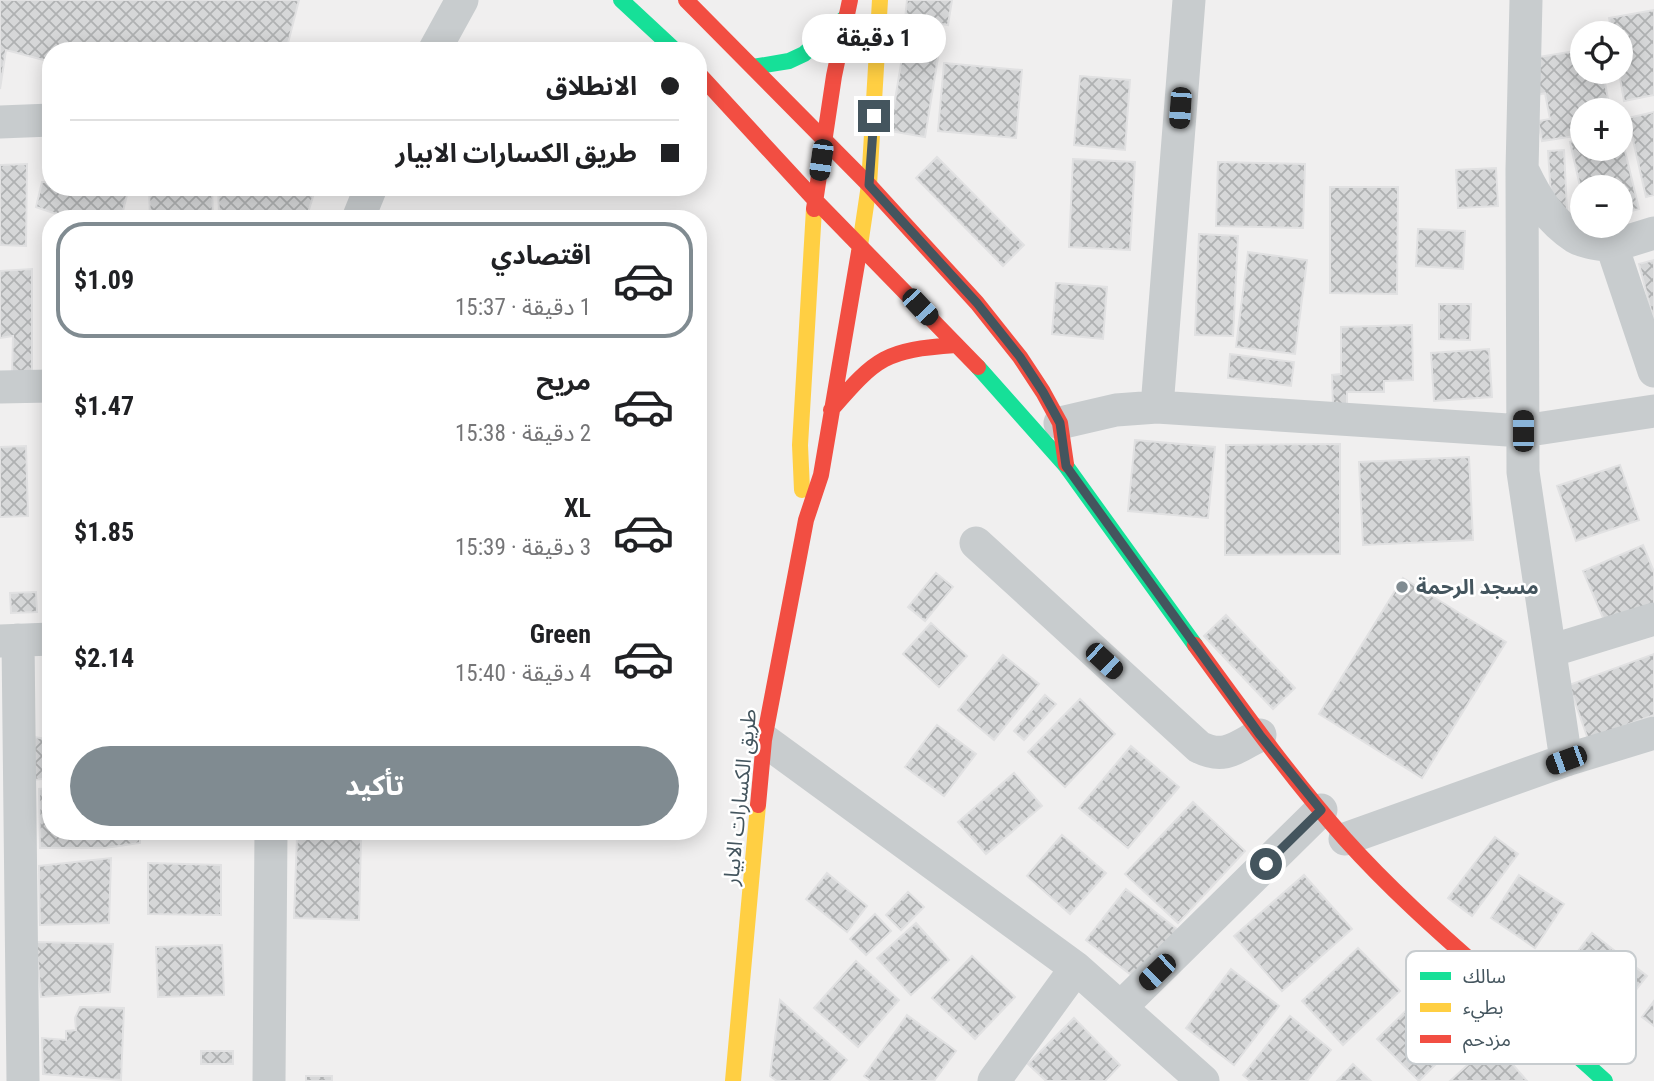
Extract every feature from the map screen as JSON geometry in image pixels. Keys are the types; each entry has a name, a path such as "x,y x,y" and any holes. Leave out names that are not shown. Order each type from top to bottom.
{"street":[{"path":"439,42 462,0"},
{"path":"621,0 666,42"},
{"path":"686,0 869,185 986,314 1035,380 1060,423 1066,466"},
{"name":"طريق الكسارات الابيار","path":"806,520 800,478 800,445 815,200 823,140 850,0"},
{"name":"طريق الكسارات الابيار","path":"733,1081 764,740 806,520 821,475 860,245 869,185 880,0"},
{"path":"1157,407 1189,0"},
{"path":"1526,0 1522,170 1523,472 1566,760"},
{"path":"753,67 789,61 804,54 846,17"},
{"path":"707,83 815,200 956,345 1066,466 1260,735 1345,839 1402,899 1460,951"},
{"path":"0,121 42,120"},
{"path":"1522,170 1540,205 1576,238 1612,246 1654,233"},
{"path":"1612,246 1654,371"},
{"path":"831,410 883,356 916,347 956,345"},
{"path":"0,387 42,386"},
{"path":"1060,423 1116,411 1157,407 1523,431 1654,411"},
{"path":"976,543 1199,747 1210,753 1225,754 1260,735"},
{"path":"1550,651 1654,619"},
{"path":"23,1081 10,933 9,640 42,639"},
{"path":"1345,839 1566,760 1654,733"},
{"path":"764,740 1076,968 1203,1081"},
{"path":"1121,1007 1321,810"},
{"path":"269,1081 271,840"},
{"path":"995,1081 1076,968"},
{"path":"1586,1064 1605,1081"}],"building":[{"path":"0,0 299,0 288,42 42,42 42,60 6,50 0,89"},
{"path":"907,0 952,0 948,25 905,19"},
{"path":"1654,10 1654,95 1633,99 1623,98 1621,84 1633,84 1633,21 1610,21 1609,18"},
{"path":"906,33 941,39 925,137 890,131"},
{"path":"1570,52 1570,84 1605,84 1608,98 1570,98 1570,137 1542,141 1538,121 1550,119 1545,93 1538,95 1532,58"},
{"path":"944,63 1022,70 1016,138 938,131"},
{"path":"1080,76 1130,80 1125,150 1074,145"},
{"path":"1654,112 1654,195 1646,197 1633,140 1633,117"},
{"path":"1564,150 1567,210 1552,211 1548,151"},
{"path":"937,157 1024,245 1003,266 916,178"},
{"path":"1073,159 1135,162 1130,250 1069,247"},
{"path":"1574,161 1627,161 1631,175 1577,175"},
{"path":"1218,162 1305,164 1303,228 1216,226"},
{"path":"27,164 26,246 0,245 0,165"},
{"path":"1496,168 1498,206 1458,208 1456,170"},
{"path":"42,182 42,196 127,196 123,210 45,210 36,207"},
{"path":"1633,184 1639,209 1633,211"},
{"path":"1330,187 1398,187 1397,294 1330,293"},
{"path":"149,196 212,196 213,210 150,210"},
{"path":"218,196 313,196 309,210 219,210"},
{"path":"1418,229 1465,231 1463,269 1416,266"},
{"path":"1199,234 1238,236 1233,336 1195,335"},
{"path":"1248,252 1307,260 1295,354 1236,347"},
{"path":"1654,260 1654,322 1639,264"},
{"path":"32,269 32,373 12,374 13,336 0,338 0,271"},
{"path":"1056,283 1107,287 1103,339 1052,334"},
{"path":"1439,304 1471,304 1470,340 1439,339"},
{"path":"1412,325 1413,380 1384,381 1384,392 1347,392 1347,407 1333,407 1332,375 1341,374 1341,327"},
{"path":"1489,349 1492,397 1434,401 1431,353"},
{"path":"1230,354 1294,362 1291,386 1228,378"},
{"path":"1135,440 1215,447 1208,518 1128,511"},
{"path":"1340,444 1340,554 1225,555 1226,445"},
{"path":"26,446 28,516 0,517 0,447"},
{"path":"1469,457 1473,540 1363,545 1359,462"},
{"path":"1620,465 1639,520 1576,541 1557,486"},
{"path":"1643,545 1654,572 1654,604 1606,625 1583,571"},
{"path":"936,573 953,587 925,621 908,607"},
{"path":"1403,578 1506,642 1422,778 1319,714"},
{"path":"36,592 37,612 11,613 10,593"},
{"path":"1226,615 1295,688 1273,709 1204,636"},
{"path":"931,623 967,656 939,687 903,654"},
{"path":"1654,654 1654,715 1588,739 1569,685"},
{"path":"1003,655 1039,684 994,740 958,710"},
{"path":"1045,695 1056,704 1024,740 1014,731"},
{"path":"1080,699 1115,734 1065,787 1028,752"},
{"path":"937,725 976,754 944,796 905,767"},
{"path":"34,737 42,738 42,779 33,780"},
{"path":"1131,746 1179,787 1128,848 1079,808"},
{"path":"1014,773 1042,806 986,854 958,822"},
{"path":"39,789 42,789 42,840 140,840 140,843 105,848 40,848"},
{"path":"1193,802 1245,851 1178,923 1125,874"},
{"path":"1062,835 1106,873 1070,914 1027,876"},
{"path":"1495,837 1518,854 1472,916 1448,898"},
{"path":"297,840 361,840 359,920 294,918"},
{"path":"111,858 109,923 40,925 39,866"},
{"path":"148,863 221,865 221,915 148,914"},
{"path":"827,873 867,906 847,932 806,899"},
{"path":"1304,875 1352,929 1282,991 1234,936"},
{"path":"1519,875 1564,904 1535,948 1491,918"},
{"path":"1126,889 1178,930 1139,981 1086,940"},
{"path":"908,892 924,907 901,930 886,915"},
{"path":"875,914 891,931 866,955 850,939"},
{"path":"916,923 949,960 911,995 877,958"},
{"path":"1592,933 1615,951 1578,951"},
{"path":"36,942 113,944 110,992 41,997"},
{"path":"222,945 224,995 158,997 156,947"},
{"path":"1358,948 1400,991 1343,1045 1302,1001"},
{"path":"972,956 1015,997 975,1039 932,998"},
{"path":"856,961 899,1000 858,1047 814,1008"},
{"path":"1636,967 1647,976 1636,990"},
{"path":"1231,969 1279,1006 1234,1065 1186,1028"},
{"path":"780,1000 847,1060 829,1081 777,1081 770,1076"},
{"path":"1654,1001 1654,1026 1642,1017"},
{"path":"80,1007 124,1008 121,1080 43,1074 42,1038 66,1040 66,1031 76,1030 75,1018"},
{"path":"1406,1011 1406,1064 1436,1064 1419,1081 1377,1039"},
{"path":"907,1015 956,1051 934,1081 871,1081 864,1076"},
{"path":"1290,1016 1331,1050 1307,1081 1250,1081 1243,1075"},
{"path":"1074,1018 1120,1065 1105,1081 1046,1081 1028,1064"},
{"path":"201,1051 233,1051 233,1064 201,1064"},
{"path":"1353,1064 1371,1081 1337,1081"},
{"path":"1469,1064 1512,1064 1527,1081 1450,1081"},
{"path":"306,1076 332,1076 332,1081 306,1081"}],"traffic: fast":[{"path":"621,0 666,42"},
{"path":"753,67 789,61 804,54 846,17"},
{"path":"978,367 1066,466 1195,645"},
{"path":"1586,1064 1605,1081"}],"traffic: slow":[{"path":"859,252 869,185 880,0"},
{"path":"802,490 800,445 814,209"},
{"path":"733,1081 758,805"}],"traffic: jam":[{"path":"686,0 869,185 977,303 1020,357 1043,392 1060,423 1066,464"},
{"path":"814,209 834,76 850,0"},
{"path":"707,83 815,200 978,367"},
{"path":"758,805 764,740 806,520 821,475 859,252"},
{"path":"831,410 860,378 884,360 913,350 956,345"},
{"path":"1195,645 1325,816 1395,891 1460,951"}],"place":[{"name":"مسجد الرحمة","path":"1402,587"}],"route":[{"path":"874,116 869,185 977,303 1020,357 1060,423 1066,466 1260,735 1321,810 1266,864"}]}
